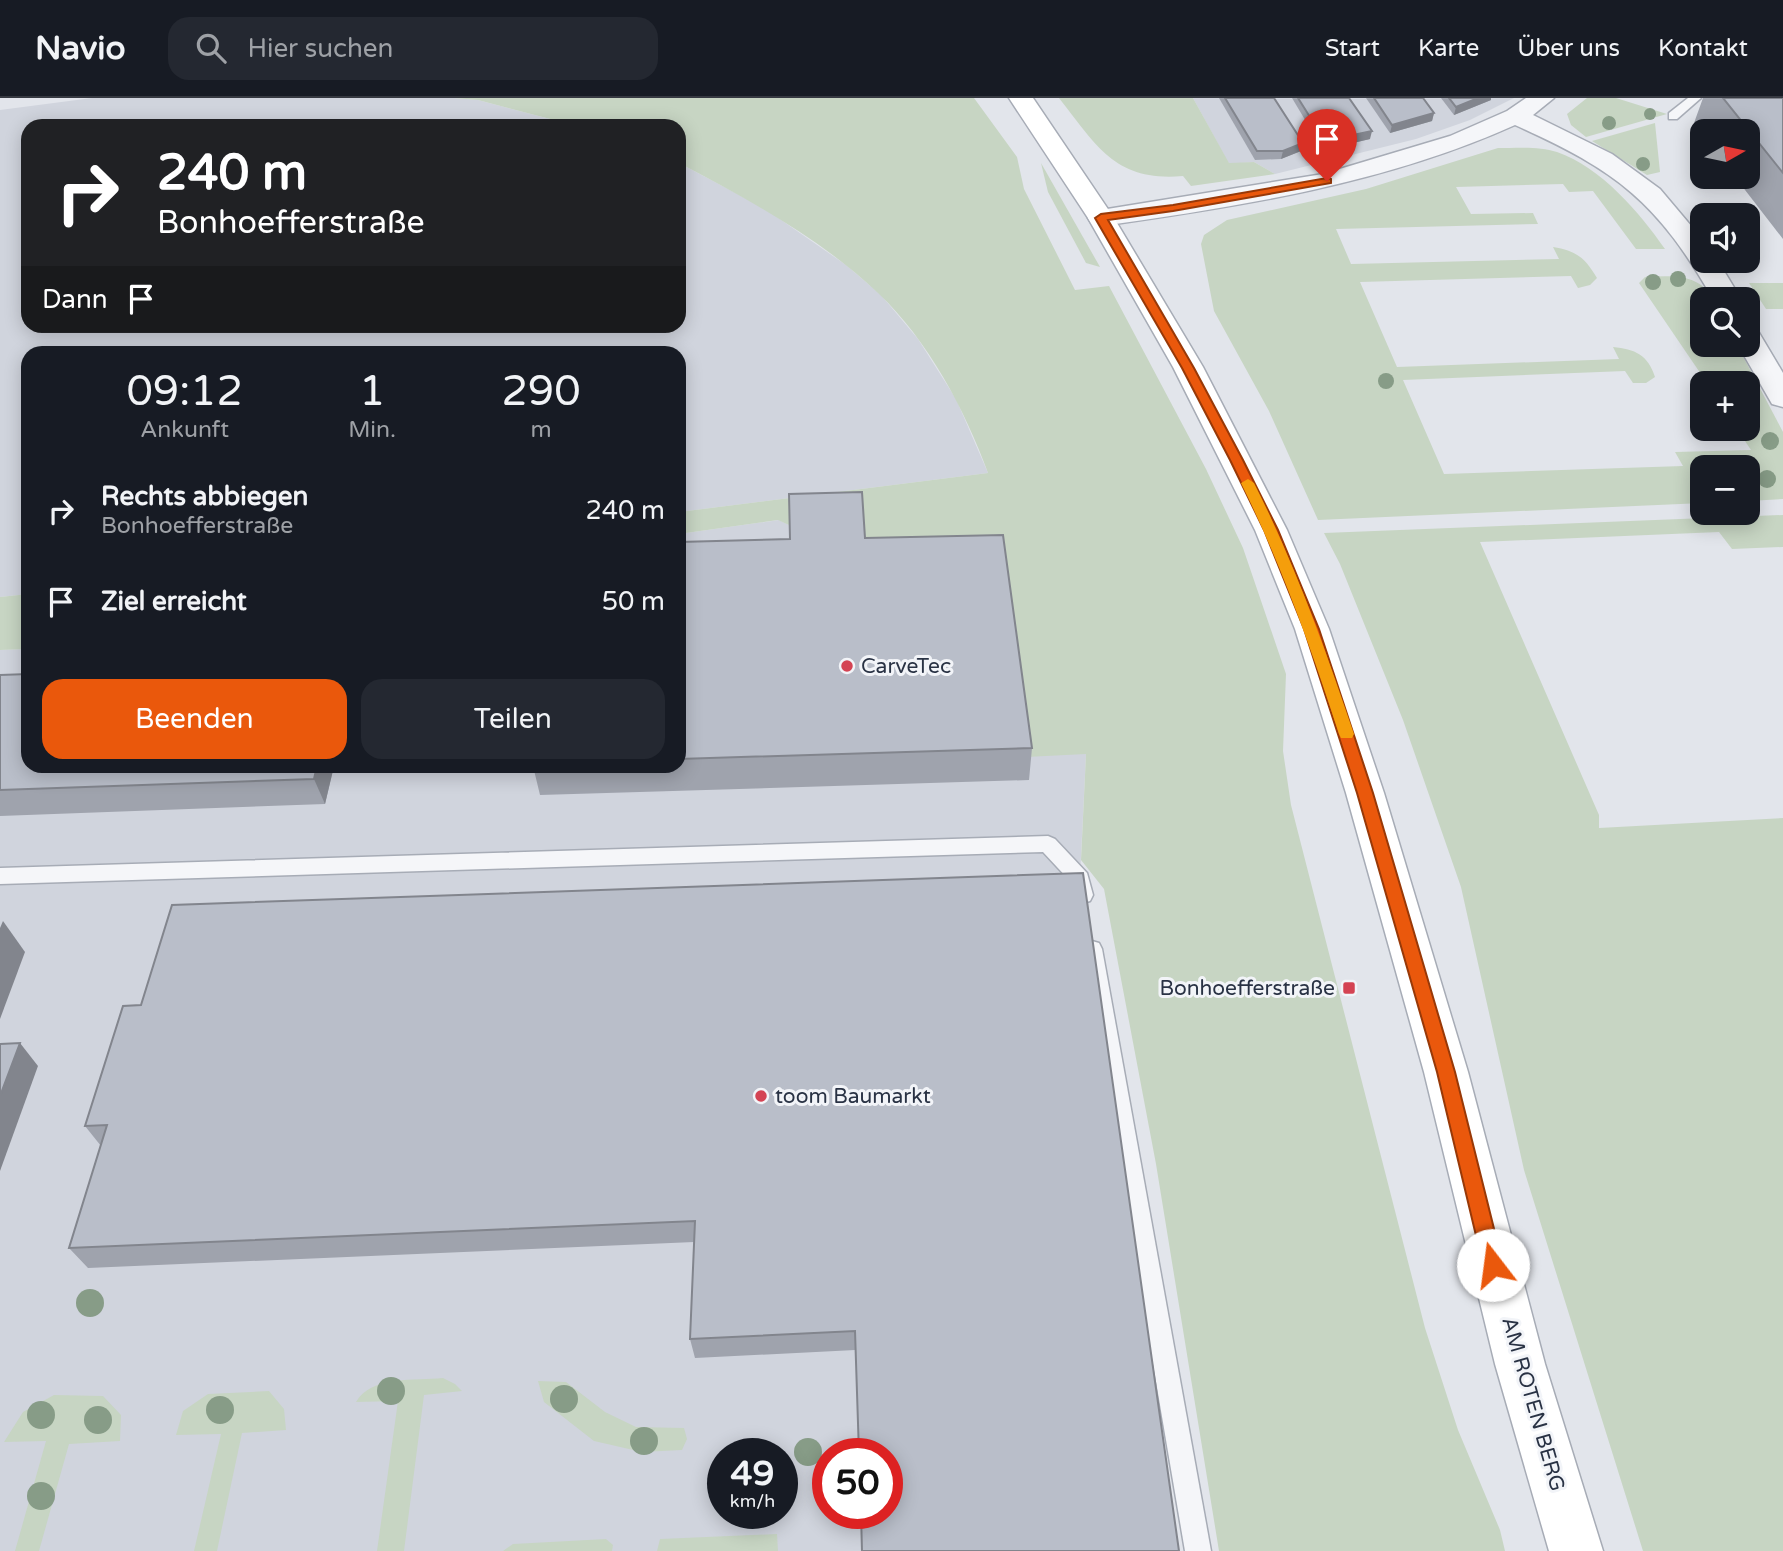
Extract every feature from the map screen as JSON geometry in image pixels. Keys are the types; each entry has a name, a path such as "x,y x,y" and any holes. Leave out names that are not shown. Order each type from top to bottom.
{"main road":[{"name":"AM ROTEN BERG","path":"1021,98 1101,218 1188,368 1271,530 1312,629 1365,793 1446,1072 1520,1364 1576,1551"}],"street":[{"path":"1101,218 1327,181 1459,141 1526,105 1573,142 1652,195 1690,242"},
{"path":"1759,357 1783,398"}],"lane":[{"path":"1673,116 1695,98"},
{"path":"0,876 1048,844 1080,879 1198,1551"}],"shaded area":[{"path":"92,98 454,98 478,100 550,119 21,119 21,333 686,333 686,167 764,208 846,265 881,295 918,339 956,399 988,473 686,511 686,346 21,346 21,595 0,597 0,110"},
{"path":"1193,98 1514,98 1470,120 1416,139 1275,174 1254,162 1229,164"},
{"path":"779,520 791,526 1086,754 1079,897 1169,1551 0,1551 0,650 21,649 21,773 686,773 686,533"}],"green space":[{"path":"454,98 974,98 1017,157 1024,189 1075,290 1109,286 1206,469 1243,548 1286,674 1283,751 1291,805 1425,1328 1458,1430 1500,1530 1505,1551 1219,1551 1156,1164 1104,889 1081,860 1086,754 1026,757 791,526 778,520 686,533 686,511 988,473 956,401 913,332 856,273 808,237 686,167 686,119 550,119 478,100"},
{"path":"1059,98 1193,98 1229,163 1254,162 1275,174 1191,186 1183,176 1140,173 1124,167 1097,145"},
{"path":"1587,98 1616,98 1667,114 1586,137 1571,125 1567,114"},
{"path":"1655,123 1660,172 1647,175 1592,141"},
{"path":"1498,148 1550,150 1573,159 1604,180 1631,206 1665,249 1636,249 1593,191 1569,192 1563,184 1456,187 1471,214 1533,213 1538,224 1336,229 1351,264 1559,259 1553,247 1580,257 1597,278 1590,285 1578,288 1571,276 1360,282 1397,367 1619,359 1613,347 1640,354 1652,369 1655,377 1646,383 1633,383 1625,371 1403,380 1444,474 1683,466 1675,452 1751,450 1745,441 1760,441 1760,388 1783,432 1783,499 1760,500 1760,455 1690,455 1690,504 1318,520 1269,411 1214,311 1201,244 1204,235 1227,220 1366,189"},
{"path":"1041,163 1100,267 1086,263 1048,192"},
{"path":"1645,277 1674,277 1700,284 1703,287 1690,287 1690,357 1743,357 1751,371 1699,371 1639,283"},
{"path":"1749,283 1783,283 1783,309 1766,309 1760,300 1760,287 1752,287"},
{"path":"1783,515 1783,547 1732,549 1719,532 1480,542 1599,815 1599,828 1783,818 1783,1551 1643,1551 1524,1170 1461,887 1403,720 1340,564 1324,533 1690,519 1690,525 1760,525 1760,516"},
{"path":"21,595 21,649 0,650 0,597"},
{"path":"443,1378 462,1391 424,1395 404,1551 377,1551 398,1401 356,1402 363,1393 383,1383"},
{"path":"538,1381 566,1382 605,1412 636,1427 684,1428 687,1439 682,1450 642,1452 594,1441 544,1402"},
{"path":"269,1391 284,1409 286,1430 242,1433 217,1551 194,1551 221,1434 176,1435 183,1411 208,1394"},
{"path":"54,1395 103,1396 121,1415 120,1441 69,1444 39,1551 15,1551 46,1441 4,1442 23,1412"},
{"path":"777,1534 778,1551 657,1551 660,1539"},
{"path":"606,1539 613,1545 612,1551 503,1551 513,1544"}],"building":[{"path":"1225,98 1274,98 1303,143 1283,151 1257,151"},
{"path":"1298,98 1349,98 1372,131 1325,141"},
{"path":"1374,98 1423,98 1434,113 1392,125"},
{"path":"1449,98 1478,98 1456,107"},
{"path":"1723,98 1783,98 1783,173 1760,144 1760,119 1740,119"},
{"name":"CarveTec","path":"862,492 865,538 1003,535 1032,748 686,759 686,542 790,539 789,494"},
{"path":"21,674 21,773 315,773 314,779 0,790 0,675"},
{"path":"1083,873 1179,1551 862,1551 861,1529 903,1529 903,1438 858,1438 855,1331 690,1339 695,1221 69,1248 107,1125 85,1126 123,1006 141,1005 172,905"},
{"path":"20,1043 0,1096 0,1044"}],"slow traffic":[{"path":"1248,483 1271,530 1312,629 1347,734"}],"place":[{"name":"CarveTec","path":"847,666"},
{"name":"Bonhoefferstraße","path":"1349,988"},
{"name":"toom Baumarkt","path":"761,1096"}],"route":[{"path":"1327,181 1101,218 1188,368 1237,460 1271,530 1312,629 1365,793 1446,1072 1493,1265"}]}
